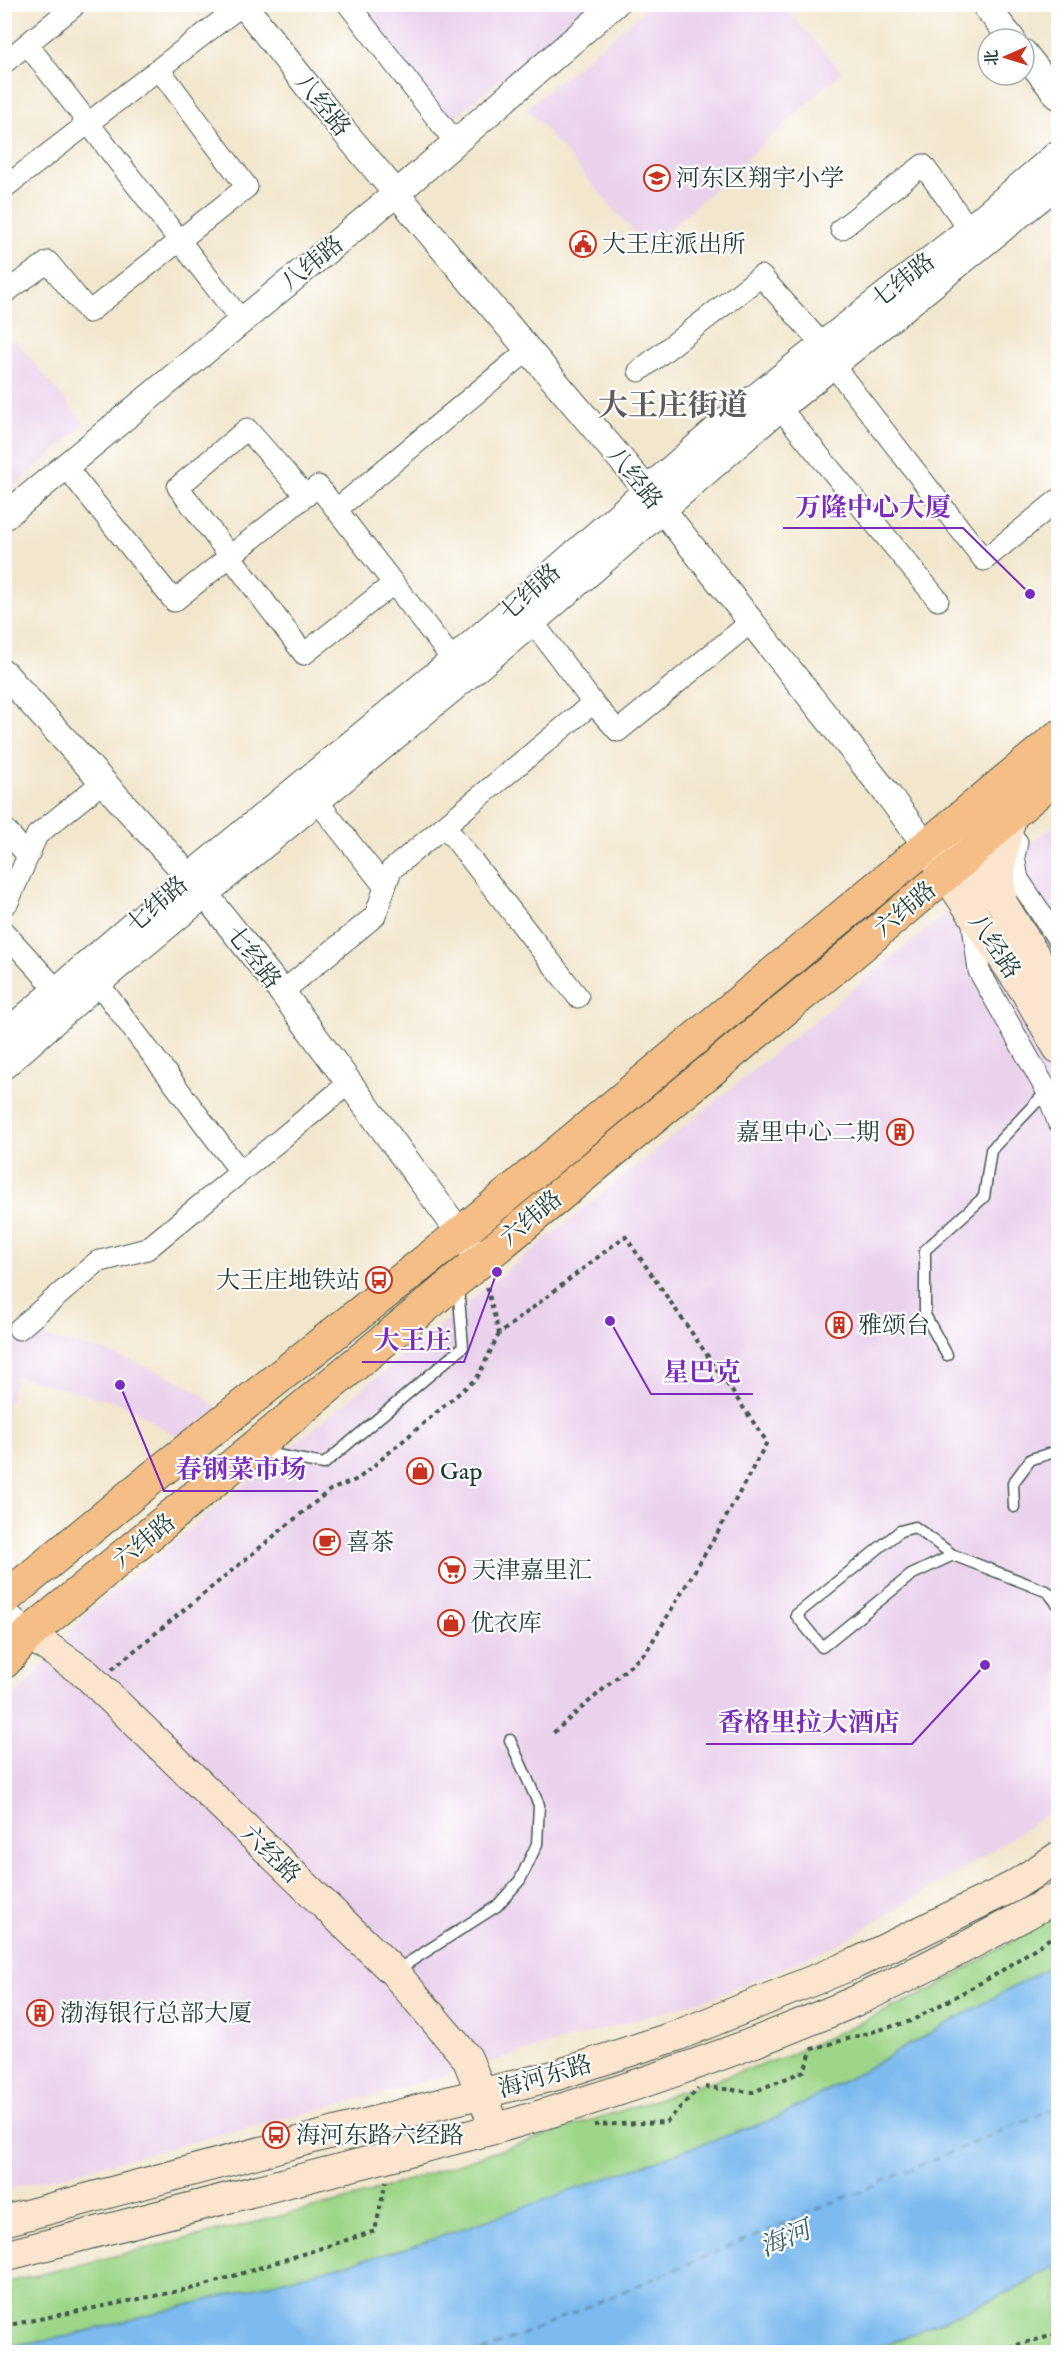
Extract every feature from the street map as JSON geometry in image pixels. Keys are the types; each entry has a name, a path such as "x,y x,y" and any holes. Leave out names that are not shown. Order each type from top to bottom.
{"main road":[{"name":"六纬路","path":"4,1599 163,1469 461,1233 1059,737"},
{"name":"六纬路","path":"4,1662 29,1634 253,1451 956,866 1051,781"},
{"path":"1002,903 999,888 1000,865 1013,813"},
{"path":"927,847 951,849 956,866"},
{"name":"八经路","path":"956,866 1002,903 1059,993"},
{"name":"八经路","path":"956,866 971,910 1026,992 1059,1048"},
{"name":"六经路","path":"29,1634 86,1674 394,1972 467,2058 483,2093 494,2130"},
{"name":"海河东路","path":"4,2221 557,2075 676,2036 856,1963 1012,1887 1059,1857"},
{"name":"海河东路","path":"4,2256 494,2130 569,2108 714,2058 852,2002 971,1945 1059,1897"}],"street":[{"path":"4,63 73,7 71,4"},
{"path":"348,4 456,143"},
{"name":"八纬路","path":"4,517 397,193 615,4"},
{"path":"984,4 1002,27"},
{"path":"4,188 159,69 250,7"},
{"name":"八经路","path":"250,7 331,116 527,351 646,489 927,847"},
{"path":"27,44 241,320"},
{"path":"1036,68 1059,96"},
{"path":"4,290 6,292 48,262 89,312 247,187 159,69"},
{"name":"七纬路","path":"4,1035 57,990 198,885 318,802 663,512 780,408 827,354 1059,153"},
{"path":"841,229 923,165 969,229"},
{"name":"七纬路","path":"4,1066 98,983 198,885 646,489 1059,184"},
{"path":"639,371 761,276 827,354 984,560 1059,500"},
{"path":"337,509 527,351"},
{"path":"780,408 938,600"},
{"path":"306,496 247,429 178,487 304,654 393,584"},
{"path":"65,466 174,601 318,486 453,660"},
{"path":"533,622 593,703 618,731 750,623"},
{"name":"七经路","path":"6,677 198,885 282,992 461,1233 469,1270"},
{"path":"282,992 375,916 391,870 593,703"},
{"path":"4,904 8,902 37,835 104,781"},
{"path":"1051,781 1018,836 1014,857 1018,879 1059,939"},
{"path":"318,802 385,887"},
{"path":"445,826 578,997"},
{"path":"4,828 28,856"},
{"path":"971,910 979,971 1047,1091 1059,1122"},
{"path":"4,932 57,990"},
{"path":"98,983 240,1171"},
{"path":"19,1329 97,1262 147,1250 240,1171 350,1083"},
{"name":"六经路","path":"4,1613 29,1634"}],"lane":[{"path":"947,1355 925,1315 925,1250 984,1197 991,1150 1047,1091"},
{"path":"253,1451 324,1464 463,1347 469,1270"},
{"path":"1014,1507 1012,1483 1031,1459 1059,1451"},
{"path":"953,1555 911,1575 822,1647 796,1615 900,1531 915,1527 953,1555 1048,1592 1059,1605"},
{"path":"394,1972 496,1906 520,1880 537,1844 539,1805 510,1740"}],"path":[{"path":"95,1683 330,1490 358,1479 477,1378 499,1334 625,1236 767,1442 718,1532 646,1652 553,1733"},
{"path":"469,1270 499,1334"},
{"path":"587,2125 666,2122 701,2087 753,2092 804,2071 812,2049 911,2020 995,1976 1059,1933"},
{"path":"4,2325 199,2287 375,2231 387,2174"},
{"path":"1001,2352 1005,2348 1059,2334"}],"shaded area":[{"path":"357,5 589,5 449,122"},
{"name":"河东区翔宇小学","path":"651,5 783,5 842,72 648,249 527,108"},
{"path":"14,338 85,425 5,495 5,346"},
{"path":"1058,822 1058,1807 982,1857 837,1945 717,1996 391,2091 5,2190 5,1709 87,1613"},
{"path":"5,1329 101,1350 164,1373 204,1395 217,1410 179,1438 126,1405 16,1376 5,1417"}],"green space":[{"path":"1058,1913 1058,2352 5,2352 4,2283 350,2199 785,2057 933,1989"}],"water":[{"name":"海河","path":"1058,1962 1058,2265 1009,2292 870,2352 5,2352 5,2347 68,2336 408,2248 779,2117"}],"ferry route":[{"path":"481,2352 1058,2107"}],"place":[{"name":"河东区翔宇小学","path":"657,178"},
{"name":"大王庄派出所","path":"583,244"},
{"name":"万隆中心大厦","path":"1030,594"},
{"name":"嘉里中心二期","path":"900,1132"},
{"name":"大王庄","path":"497,1272"},
{"name":"大王庄地铁站","path":"379,1280"},
{"name":"星巴克","path":"610,1321"},
{"name":"雅颂台","path":"839,1325"},
{"name":"春钢菜市场","path":"120,1385"},
{"name":"Gap","path":"420,1471"},
{"name":"喜茶","path":"327,1542"},
{"name":"天津嘉里汇","path":"452,1570"},
{"name":"优衣库","path":"451,1623"},
{"name":"香格里拉大酒店","path":"985,1665"},
{"name":"渤海银行总部大厦","path":"40,2013"},
{"name":"海河东路六经路","path":"276,2135"}],"district":[{"name":"大王庄街道","path":"673,405"}]}
